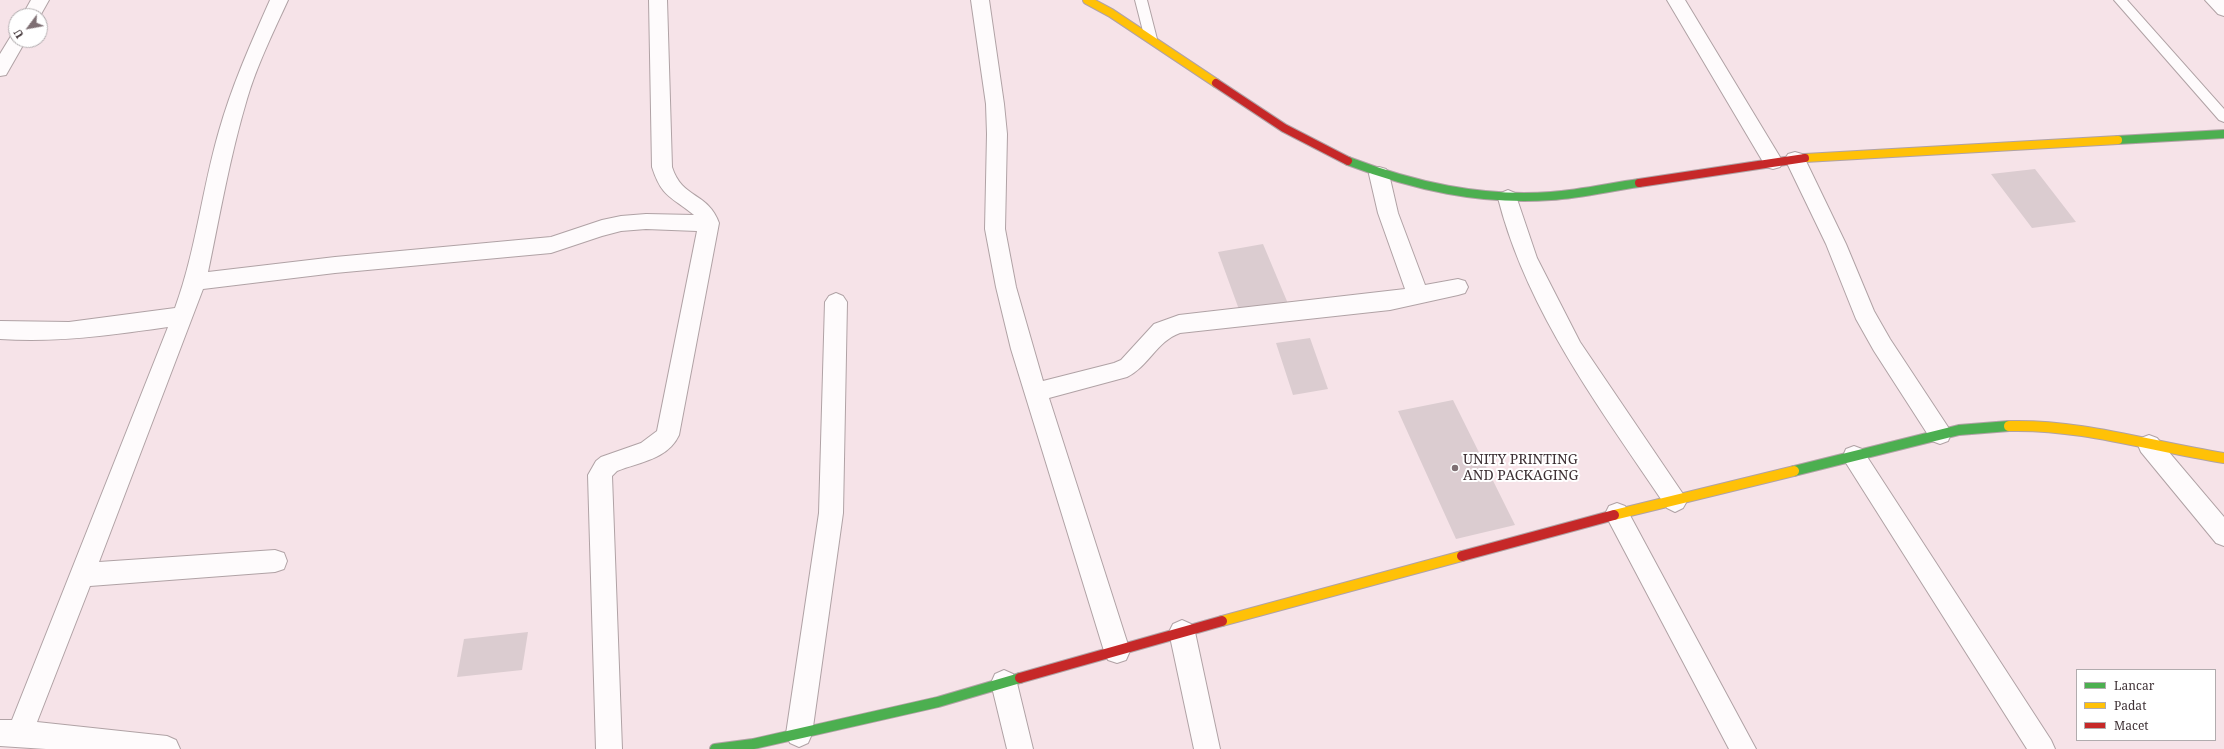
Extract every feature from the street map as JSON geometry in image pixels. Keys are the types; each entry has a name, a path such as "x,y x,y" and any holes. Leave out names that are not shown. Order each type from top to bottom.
{"street":[{"path":"167,749 10,733 81,576 183,316 195,282 236,105 248,69 279,0"},
{"path":"609,749 600,475 604,468 609,464 655,446 663,442 668,435 709,223 706,213 681,198 668,185 662,168 658,0"},
{"path":"980,0 995,104 997,134 995,230 1006,287 1117,651"},
{"path":"1087,0 1111,13 1284,128 1333,155 1379,174 1435,190 1508,198 1553,196 1795,159 2224,134"},
{"path":"1676,0 1773,162"},
{"path":"2214,0 2224,10"},
{"path":"0,70 12,48"},
{"path":"1795,159 1836,244 1864,314 1882,345 1940,434"},
{"path":"1379,174 1388,213 1418,295"},
{"path":"1508,198 1516,233 1526,258 1572,348 1675,502"},
{"path":"195,282 335,265 551,245 575,239 609,226 631,222 709,223"},
{"path":"1037,392 1119,371 1129,366 1162,330 1179,324 1390,301 1458,287"},
{"path":"799,734 831,513 836,302"},
{"path":"0,330 26,333 54,332 183,316"},
{"path":"715,749 753,744 938,702 1182,632 1618,514 1675,502 1940,434 1991,426 2032,424 2090,431 2186,453 2224,458"},
{"path":"2149,445 2224,535"},
{"path":"1854,456 2042,749"},
{"path":"1618,514 1743,749"},
{"path":"81,576 275,561"},
{"path":"1182,632 1207,749"},
{"path":"1004,683 1020,749"}],"lane":[{"path":"1141,0 1151,39"},
{"path":"2120,0 2224,117"}],"building":[{"path":"2035,169 2076,222 2032,228 1991,174"},
{"path":"1263,244 1289,306 1241,315 1218,252"},
{"path":"1310,338 1328,389 1293,395 1276,343"},
{"name":"UNITY PRINTING AND PACKAGING","path":"1453,400 1515,525 1456,539 1398,411"},
{"path":"528,632 522,670 457,677 464,639"}],"traffic: fast":[{"path":"2118,140 2224,134"},
{"path":"1348,161 1373,171 1423,186 1474,195 1499,197 1563,195 1639,183"},
{"path":"1794,471 1959,430 2009,426"},
{"path":"715,749 753,744 938,702 1020,678"}],"traffic: slow":[{"path":"1087,0 1111,13 1216,83"},
{"path":"1805,158 2118,140"},
{"path":"2009,426 2036,425 2090,431 2197,454 2224,458"},
{"path":"1614,515 1794,471"},
{"path":"1222,621 1462,556"}],"traffic: jam":[{"path":"1216,83 1284,128 1348,161"},
{"path":"1639,183 1805,158"},
{"path":"1462,556 1614,515"},
{"path":"1020,678 1222,621"}],"place":[{"name":"UNITY PRINTING AND PACKAGING","path":"1455,468"}]}
